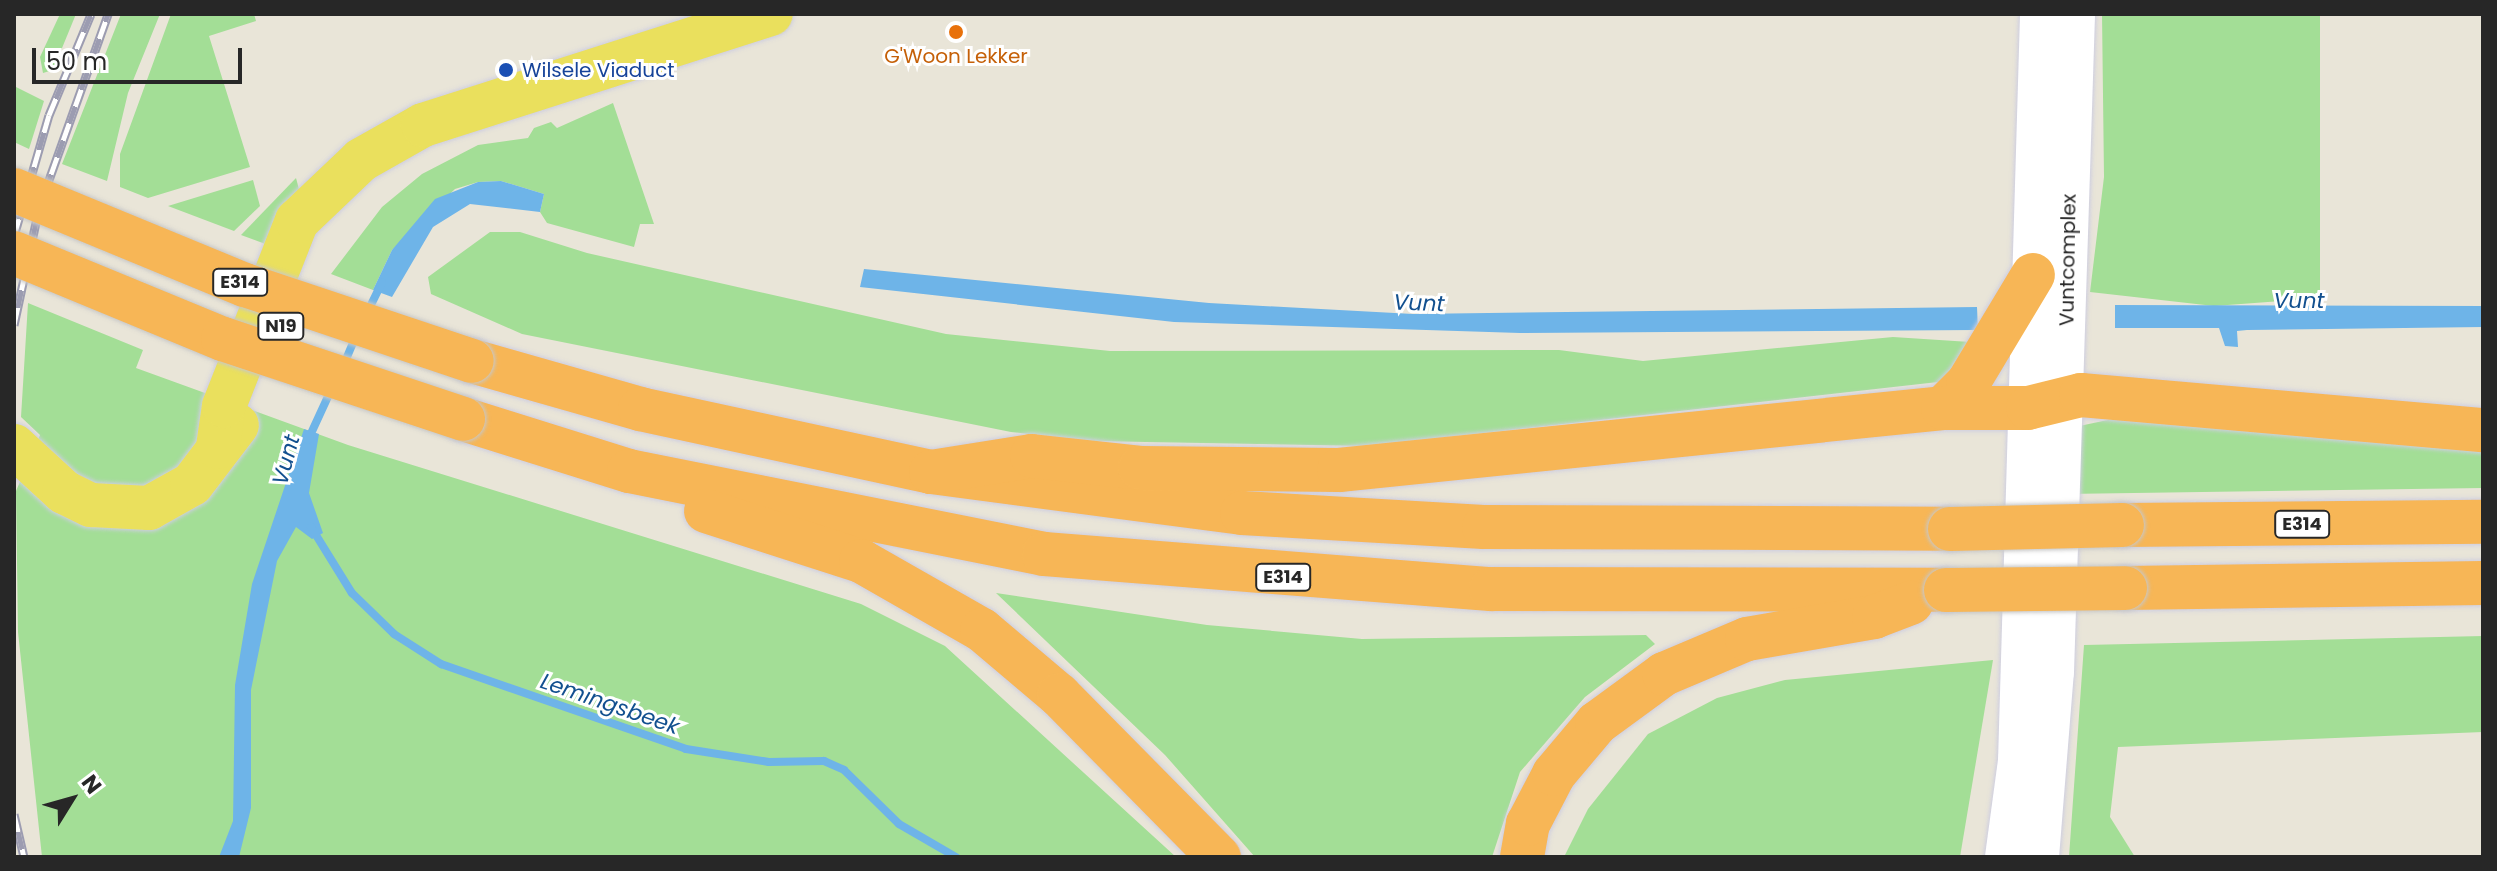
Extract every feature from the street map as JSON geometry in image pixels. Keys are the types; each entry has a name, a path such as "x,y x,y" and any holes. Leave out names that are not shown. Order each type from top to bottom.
{"highway":[{"name":"E314","path":"14,190 245,285 472,361 640,409 931,472 1242,513 1438,524 1950,529 2483,522"},
{"name":"E314","path":"14,253 223,339 629,471 1044,554 1251,575 1491,589 1946,590 2483,583"},
{"path":"1943,408 1968,383 2033,275"},
{"path":"931,472 1032,456 1140,468 1339,470 1943,408 2028,415 2081,395 2483,430"},
{"path":"629,471 697,508 861,561 971,622 1059,695 1219,857"},
{"path":"1522,857 1528,824 1554,774 1597,723 1664,674 1747,639 1874,617 1946,590"}],"main road":[{"name":"N19","path":"14,446 64,492 114,510 172,499 246,414 320,234 325,197 361,160 423,125 771,14"},
{"name":"Vuntcomplex","path":"2005,857 2018,761 2040,14"},
{"name":"Vuntcomplex","path":"2039,857 2060,507 2028,415 2075,14"},
{"name":"Vuntcomplex","path":"2028,415 2060,507"}],"green space":[{"path":"60,14 76,14 53,70 43,73 40,57"},
{"path":"121,14 160,14 128,93 107,181 62,164"},
{"path":"171,14 254,14 256,21 209,36 250,167 148,198 120,187 120,154"},
{"path":"2102,14 2320,14 2320,298 2214,306 2090,292 2104,177"},
{"path":"14,86 44,101 29,149 14,142"},
{"path":"613,103 654,224 640,224 634,247 547,223 540,212 544,194 501,181 478,182 455,189 392,250 373,290 331,274 382,207 422,174 478,145 528,138 534,128 551,122 557,128"},
{"path":"296,178 300,193 276,248 241,235"},
{"path":"253,180 260,206 234,231 168,206"},
{"path":"490,232 520,232 587,253 946,334 1110,351 1559,350 1643,361 1893,337 1970,342 1947,381 1367,446 1090,441 1011,432 522,334 431,294 428,277"},
{"path":"28,303 143,350 136,368 348,445 861,604 945,646 1176,857 42,857 18,632 16,491 40,435 21,417"},
{"path":"2117,418 2483,449 2483,488 2065,494 2070,428"},
{"path":"996,593 1207,625 1362,639 1646,635 1655,644 1585,697 1520,772 1492,857 1255,857 1165,755"},
{"path":"2483,636 2483,732 2118,747 2110,817 2135,857 2069,857 2084,645"},
{"path":"1993,660 1960,857 1564,857 1588,809 1648,734 1717,698 1785,680"}],"water":[{"path":"501,181 544,194 540,212 470,204 433,227 392,297 373,290 392,250 435,199 478,182"},
{"path":"864,269 1209,303 1413,314 1977,307 1978,330 1520,333 1174,322 860,287"},
{"path":"2115,305 2483,306 2483,327 2247,330 2237,331 2238,347 2225,346 2219,328 2115,328"},
{"path":"304,429 319,434 309,493 323,533 312,539 296,527 277,561 251,690 251,808 239,857 219,857 233,821 235,685 252,584"}],"waterway":[{"name":"Vunt","path":"367,313 382,282"},
{"name":"Vunt","path":"344,364 356,336"},
{"name":"Vunt","path":"308,440 331,390"},
{"name":"Lemingsbeek","path":"311,527 352,593 394,634 441,664 686,749 769,762 824,761 844,770 899,824 956,857"}],"railway":[{"path":"14,236 49,115 91,14"},
{"path":"14,325 39,208 108,14"},
{"path":"14,814 24,857"}],"place":[{"name":"G'Woon Lekker","path":"956,32"},
{"name":"Wilsele Viaduct","path":"506,70"}]}
